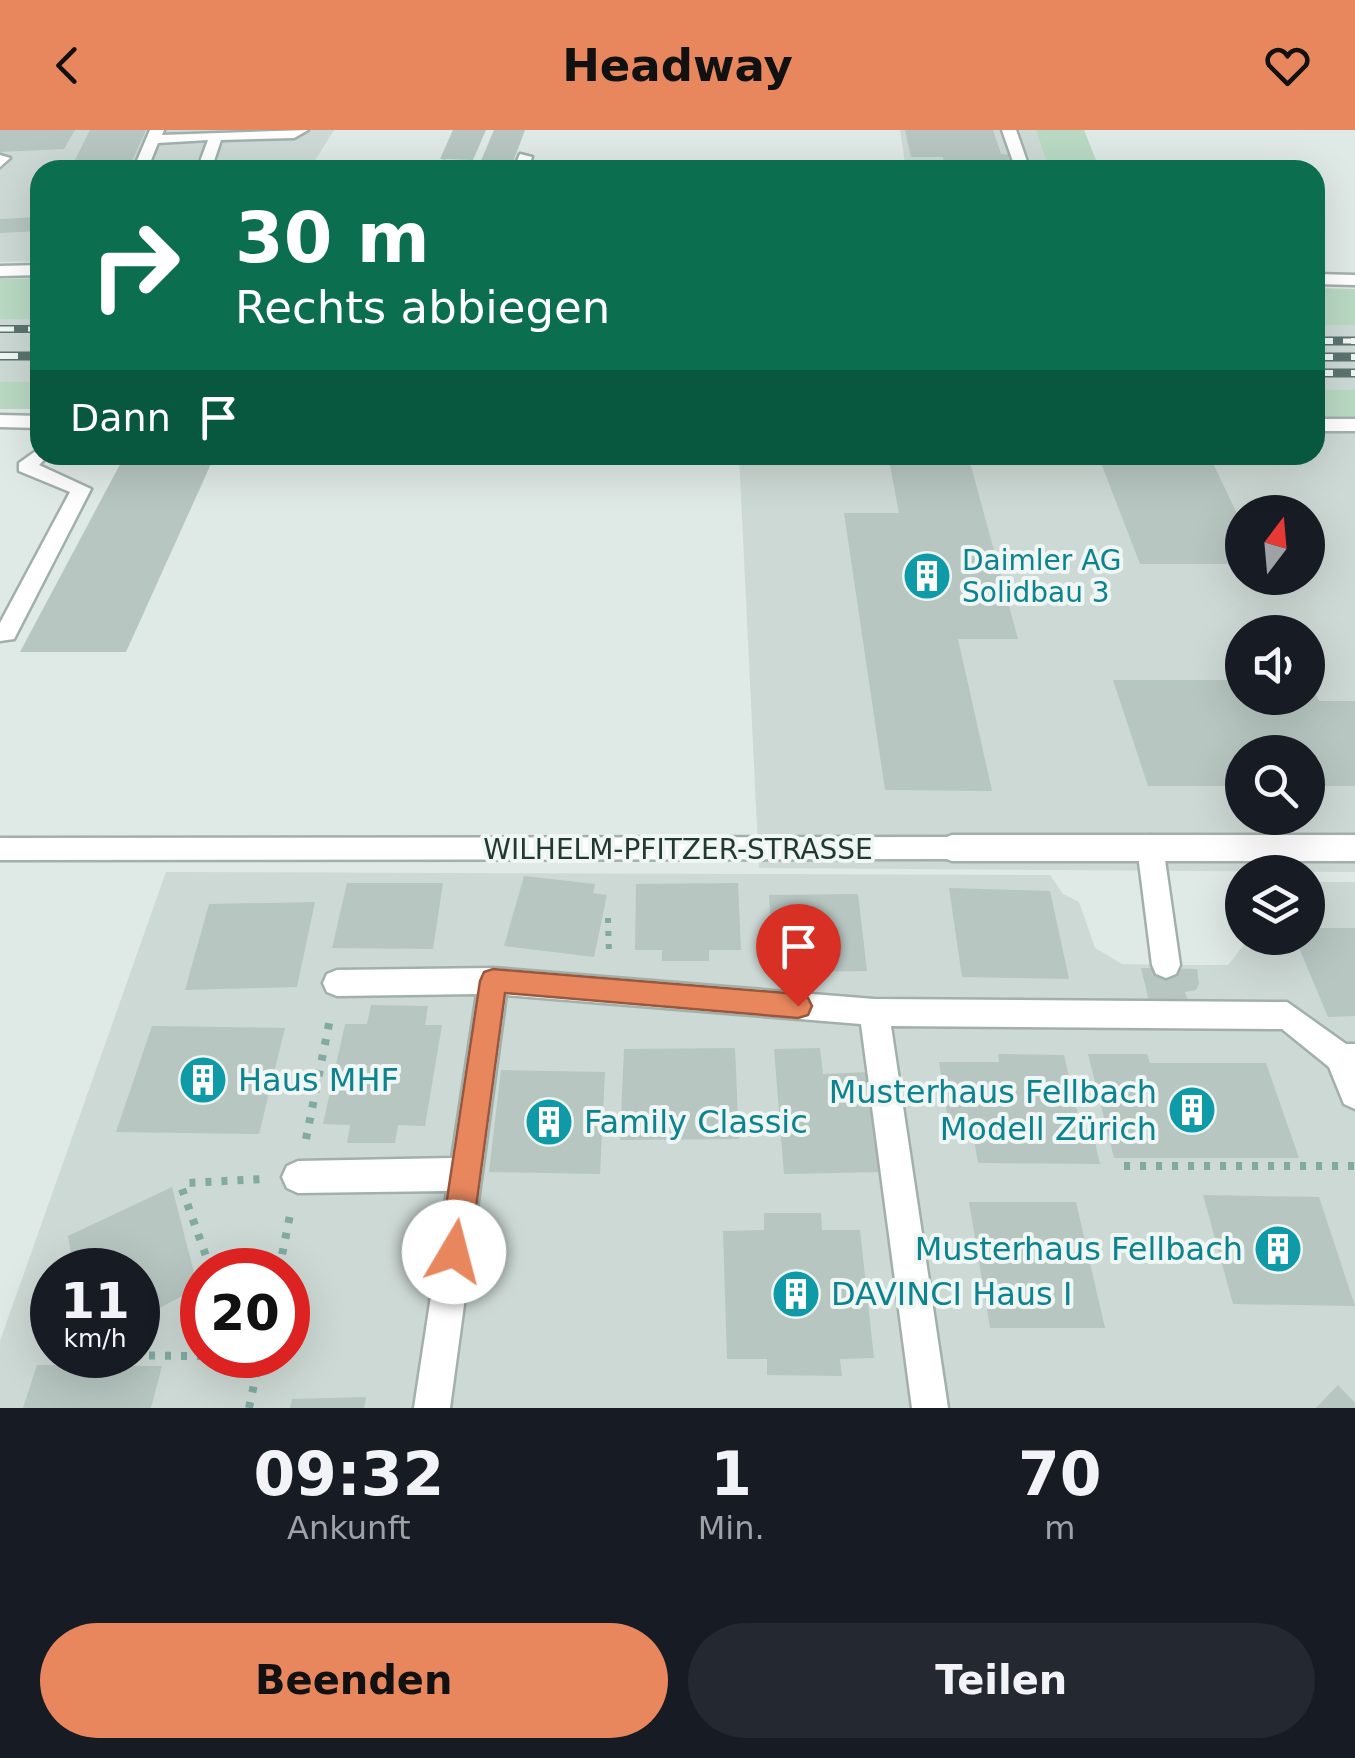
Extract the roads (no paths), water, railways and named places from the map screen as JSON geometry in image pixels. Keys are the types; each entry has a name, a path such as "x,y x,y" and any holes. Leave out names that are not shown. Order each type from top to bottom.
{"street":[{"name":"WILHELM-PFITZER-STRASSE","path":"952,848 1355,848"}],"lane":[{"path":"144,160 156,134 294,134 301,130"},
{"path":"1009,130 1019,160"},
{"path":"208,160 216,136"},
{"path":"0,271 30,270"},
{"path":"1325,279 1355,280"},
{"path":"0,421 30,422"},
{"path":"1325,425 1355,425"},
{"path":"0,633 6,633 81,489 26,467 30,463"},
{"path":"1150,846 1166,965"},
{"name":"WILHELM-PFITZER-STRASSE","path":"0,849 952,848"},
{"path":"432,1408 493,981"},
{"path":"337,983 493,981 874,1012 1287,1016 1348,1058 1355,1094"},
{"path":"874,1012 930,1408"},
{"path":"298,1178 466,1174"}],"railway":[{"path":"0,329 30,329"},
{"path":"1325,341 1355,341"},
{"path":"0,356 30,356"},
{"path":"1325,357 1355,357"},
{"path":"1325,373 1355,373"}],"place":[{"name":"Daimler AG Solidbau 3","path":"927,576"},
{"name":"Haus MHF","path":"203,1080"},
{"name":"Musterhaus Fellbach Modell Zürich","path":"1192,1110"},
{"name":"Family Classic","path":"549,1122"},
{"name":"Musterhaus Fellbach","path":"1278,1249"},
{"name":"DAVINCI Haus I","path":"796,1294"}]}
